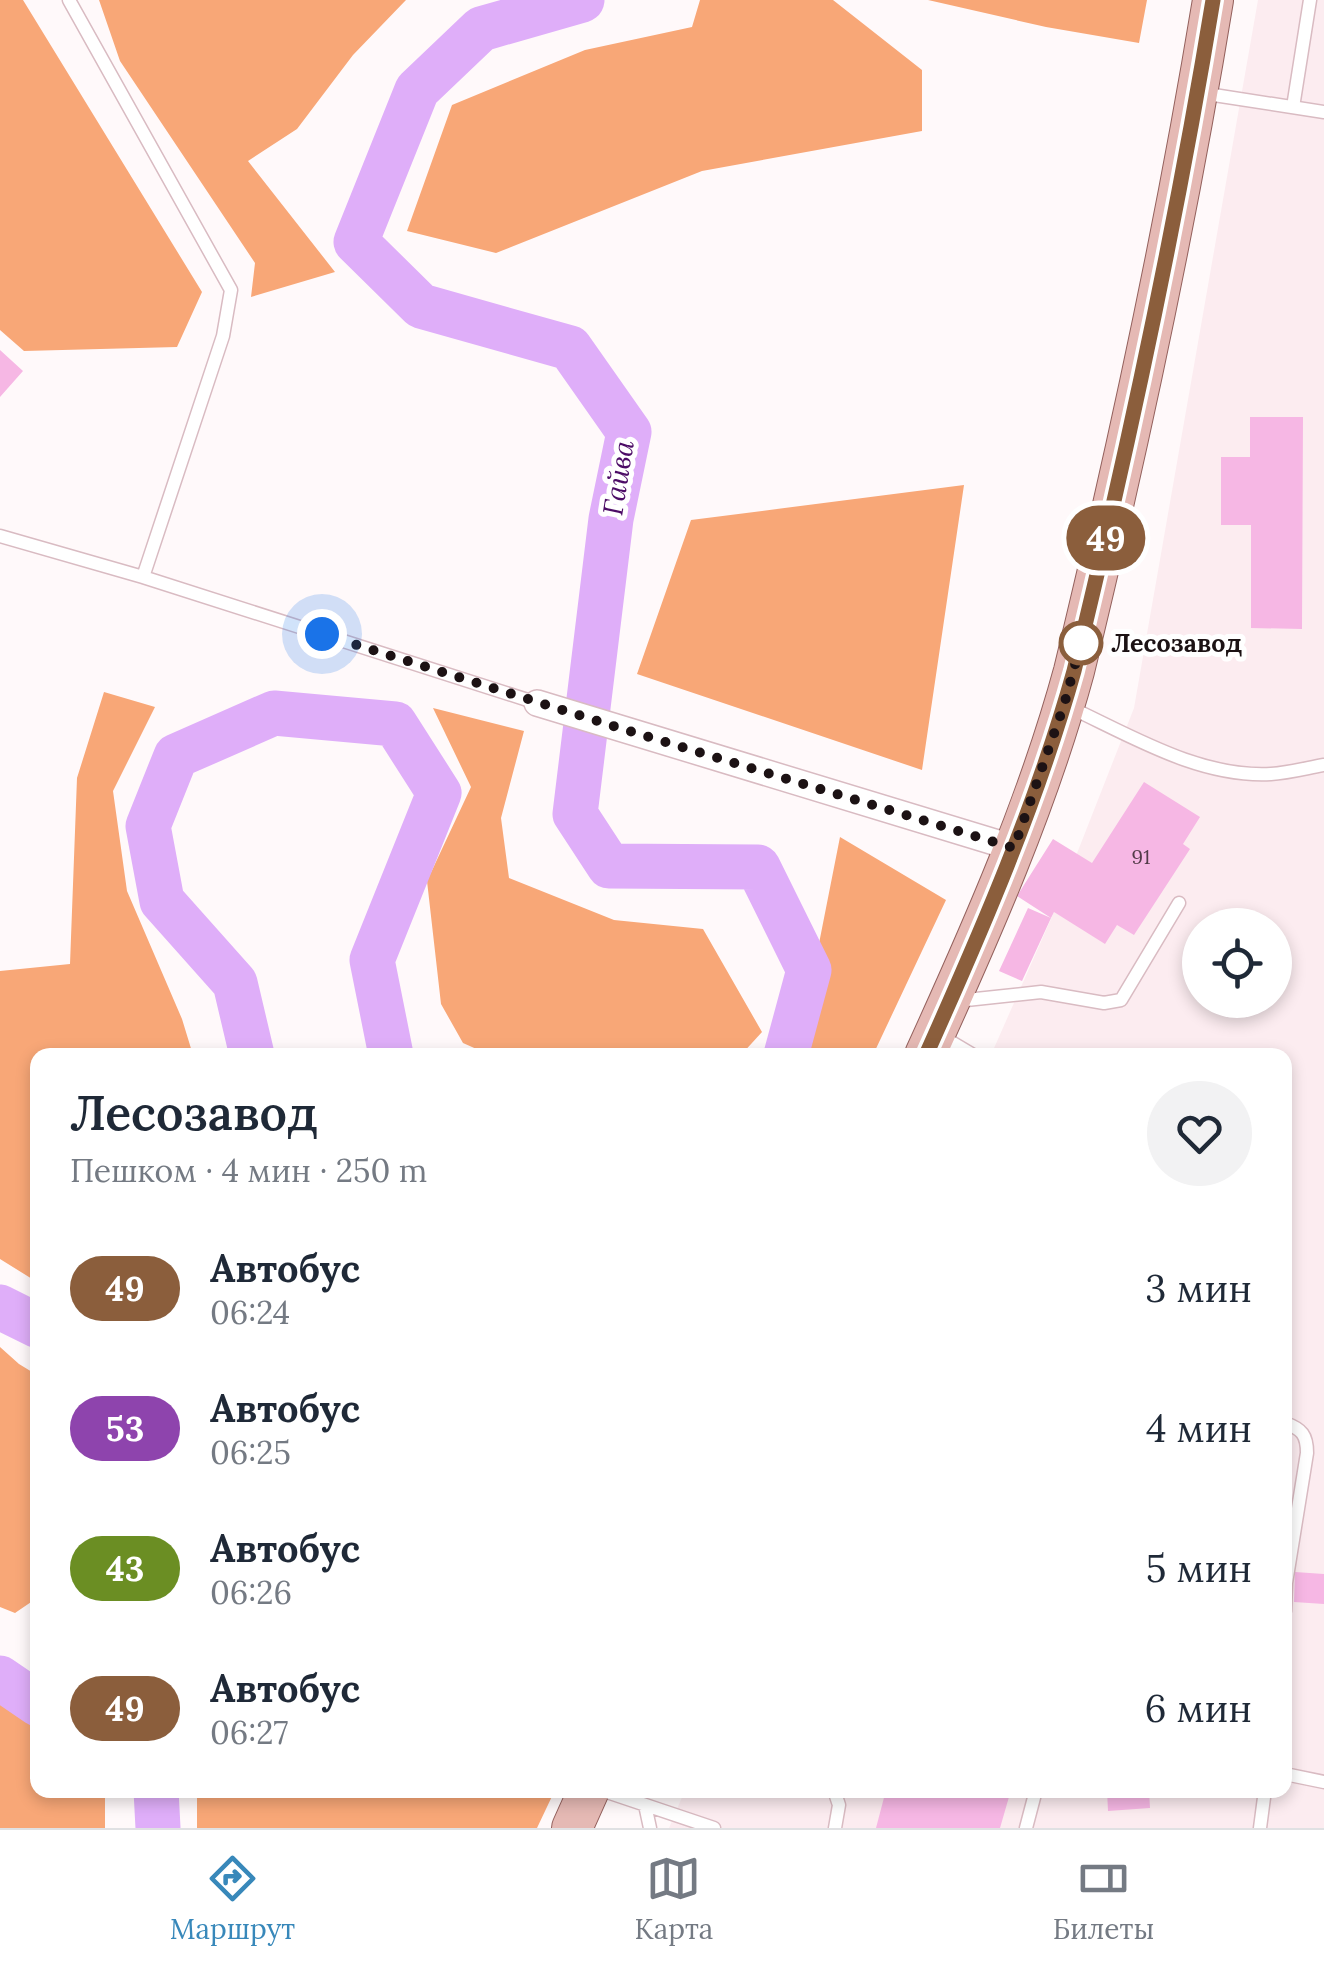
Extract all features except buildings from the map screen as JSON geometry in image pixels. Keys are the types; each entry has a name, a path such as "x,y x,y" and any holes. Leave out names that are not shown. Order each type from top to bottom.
{"main road":[{"path":"937,1030 1014,848 1064,705 1142,382 1213,0"},
{"path":"572,1828 585,1798"}],"street":[{"path":"537,703 1014,848"}],"lane":[{"path":"69,0 231,290 224,336 143,577"},
{"path":"1293,107 1310,0"},
{"path":"1198,92 1324,112"},
{"path":"0,536 143,577 537,703"},
{"path":"1064,705 1180,758 1228,772 1271,774 1324,765"},
{"path":"937,1030 1041,992 1104,1003 1122,1000 1179,903"},
{"path":"937,1030 963,1048"},
{"path":"1292,1426 1301,1430 1306,1440 1292,1501"},
{"path":"1292,1775 1324,1782"},
{"path":"626,1798 714,1828"},
{"path":"835,1828 837,1798"},
{"path":"1026,1828 1034,1798"},
{"path":"1260,1828 1264,1798"},
{"path":"645,1804 650,1828"}],"shaded area":[{"path":"0,0 23,0 202,292 177,347 24,351 0,330"},
{"path":"99,0 406,0 353,55 297,129 248,161 335,272 251,297 255,263 120,61"},
{"path":"700,0 833,0 922,70 922,131 702,171 496,253 407,231 452,105 585,50 692,27"},
{"path":"928,0 1147,0 1139,43"},
{"path":"1258,0 1324,0 1324,1828 669,1828 682,1798 1292,1798 1292,1048 994,1048 1054,912 1134,708"},
{"path":"964,485 922,770 637,674 691,520"},
{"path":"104,692 155,707 113,791 127,891 191,1048 30,1048 30,1278 0,1259 0,971 70,964 77,778"},
{"path":"433,708 524,731 501,818 509,878 614,920 703,929 762,1032 747,1048 474,1048 463,1043 441,1004 427,881 471,787"},
{"path":"840,837 946,900 876,1048 798,1048"},
{"path":"0,1347 30,1371 30,1603 15,1613 0,1607"},
{"path":"0,1695 30,1717 30,1798 105,1798 105,1828 0,1828"},
{"path":"197,1798 551,1798 537,1828 197,1828"}],"waterway":[{"name":"Гайва","path":"582,0 481,29 417,90 356,242 421,306 570,348 629,432 611,519 575,814 609,866 758,867 809,970 788,1048"},
{"name":"Гайва","path":"250,1048 235,983 162,901 148,826 176,756 274,713 395,724 439,793 372,960 390,1048"},
{"name":"Гайва","path":"0,1307 30,1322"},
{"name":"Гайва","path":"0,1678 30,1699"},
{"name":"Гайва","path":"156,1798 158,1828"}],"bus line":[{"name":"49","path":"929,1048 1014,848 1074,671 1142,382 1213,0"}],"place":[{"name":"Лесозавод","path":"1081,643"}],"route":[{"path":"322,634 1014,848 1064,705 1081,643"}]}
